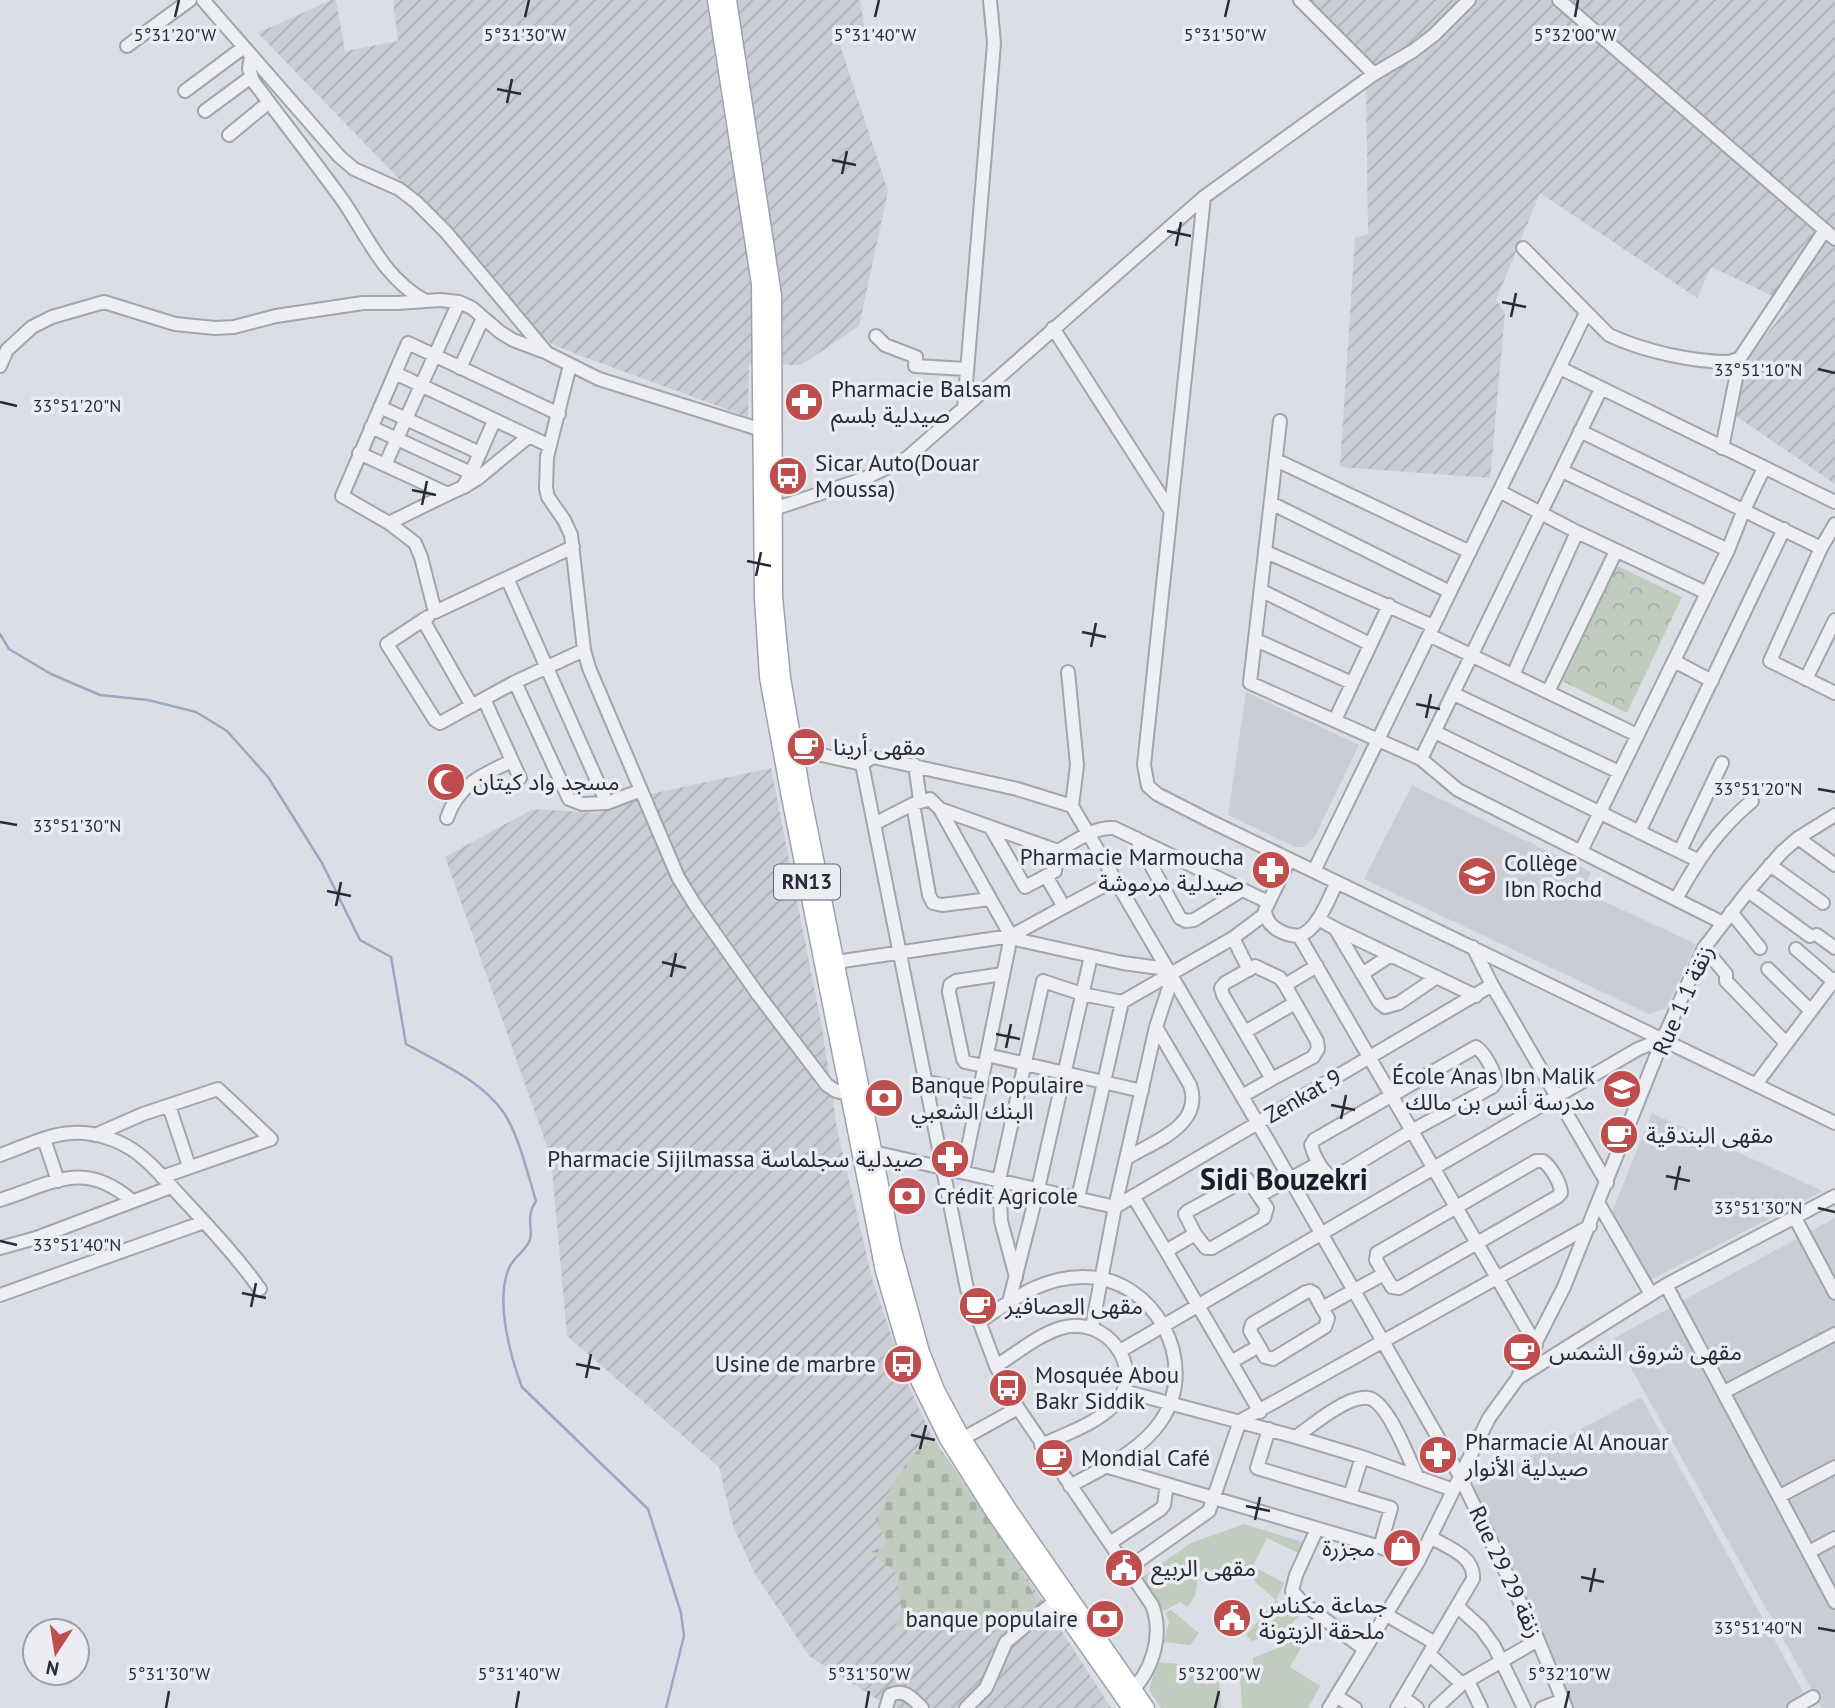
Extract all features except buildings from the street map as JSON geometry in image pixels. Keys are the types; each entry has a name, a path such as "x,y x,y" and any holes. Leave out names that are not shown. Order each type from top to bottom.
{"main road":[{"name":"RN13","path":"716,0 760,284 763,607 768,677 884,1271 911,1364 932,1410 965,1468 1060,1596"},
{"name":"RN13","path":"728,0 774,295 777,642 794,749 873,1152 906,1303 936,1390 962,1439 1060,1596 1129,1698 1146,1708"}],"street":[{"path":"127,46 190,0"},
{"path":"202,0 339,156 354,169 399,189 446,232 547,353"},
{"path":"964,408 994,43 990,0"},
{"path":"1300,0 1374,74"},
{"path":"774,509 863,479 907,458 1204,197 1374,74 1413,51 1434,35 1469,0"},
{"path":"1559,0 1830,235 1740,358 1722,448"},
{"path":"247,51 251,77 342,201 390,274 406,289 426,301"},
{"path":"185,91 247,51"},
{"path":"205,111 251,77"},
{"path":"229,135 269,102"},
{"path":"1204,197 1144,765 1148,786 1157,794 1289,860 1835,1123"},
{"path":"1523,248 1567,290 1600,328 1626,343 1712,361 1730,362 1740,358"},
{"path":"0,366 7,350 32,327 52,317 104,302 175,324 215,328 363,303 459,302 472,308 513,340 547,353 599,379 762,430"},
{"path":"385,465 459,302"},
{"path":"1314,871 1586,313"},
{"path":"460,368 483,318"},
{"path":"1053,328 1170,510"},
{"path":"876,336 885,345 916,357 915,366 966,369"},
{"path":"435,612 421,556 415,543 389,523 342,496 408,343 559,414"},
{"path":"570,365 550,446 546,488 548,497 564,520 573,547 584,650 597,690 678,877 695,905 827,1085 848,1094"},
{"path":"1560,368 1835,502"},
{"path":"395,373 550,446"},
{"path":"1421,759 1601,389"},
{"path":"380,407 480,453"},
{"path":"463,487 494,421"},
{"path":"1280,421 1250,683 1421,759 1458,790 1676,899 1727,917 1760,948"},
{"path":"371,427 471,473"},
{"path":"1580,431 1821,548"},
{"path":"389,523 477,479 528,436"},
{"path":"359,453 449,494"},
{"path":"1276,460 1469,552"},
{"path":"1581,851 1728,550 1764,468"},
{"path":"1562,471 1728,550"},
{"path":"1499,491 1577,532 1707,593"},
{"path":"1271,503 1450,592"},
{"path":"1835,524 1821,548 1770,661 1835,693"},
{"path":"1639,832 1784,529"},
{"path":"1513,675 1577,532"},
{"path":"573,547 435,612 387,644 435,720 440,723 515,682 584,650"},
{"path":"1548,692 1616,551"},
{"path":"1266,552 1389,605 1472,655 1637,735"},
{"path":"507,578 607,803"},
{"path":"1262,591 1370,644"},
{"path":"1335,720 1389,605"},
{"path":"423,620 472,706"},
{"path":"1806,679 1835,620"},
{"path":"1256,640 1352,683"},
{"path":"1674,661 1712,681"},
{"path":"794,749 862,764 873,757 915,765 1017,789 1072,806 1077,765 1069,672"},
{"path":"515,682 569,799 582,804 607,803 639,790"},
{"path":"1454,694 1619,772"},
{"path":"484,698 520,778"},
{"path":"1435,732 1698,860"},
{"path":"447,818 465,787 486,772 512,761"},
{"path":"1680,851 1723,763"},
{"path":"862,764 967,1289 996,1366 1018,1408 1152,1605 1158,1628 1149,1662 1129,1698"},
{"path":"915,765 916,802 929,895 933,903 942,905 990,898"},
{"path":"874,824 916,802 934,801 1011,936 1170,974"},
{"path":"1676,899 1698,860 1727,823 1752,801"},
{"name":"Rue 29 زنقة 29","path":"1072,806 1460,1476 1538,1640 1565,1704"},
{"path":"940,810 1058,851 1088,834 1103,828 1114,828 1242,890 1266,908 1269,923 1279,931 1299,936 1308,931 1318,919 1337,882"},
{"name":"Rue 1 زنقة 1","path":"1518,1378 1536,1345 1590,1226 1663,1039 1704,947 1770,865 1798,838 1835,815"},
{"path":"991,828 1025,887 1055,871 1058,851"},
{"path":"1136,838 1180,918 1186,921 1194,920 1242,890"},
{"path":"1798,838 1835,865"},
{"path":"1016,1277 1001,1221 999,1180 1043,981 1082,994 1122,1002 1233,938 1266,908 1289,860"},
{"path":"1770,865 1823,903"},
{"path":"1046,876 1064,907"},
{"path":"836,962 1011,936 1115,880"},
{"path":"1748,891 1835,948"},
{"path":"1318,919 1476,996"},
{"path":"1336,929 1379,1002 1388,1007 1399,1003 1437,977"},
{"path":"963,1172 1011,936"},
{"path":"1299,936 1536,1345"},
{"path":"1233,938 1249,965 1285,982 1317,1041 1318,1049 1313,1057 1242,1096"},
{"path":"1473,947 1606,1184"},
{"path":"1704,947 1726,974 1726,981 1786,1043"},
{"path":"1756,1084 1834,980 1796,949"},
{"path":"1362,974 1391,955"},
{"path":"1009,1302 1038,1189 1091,956"},
{"path":"1249,965 1221,988 1272,1079"},
{"path":"1285,982 1317,966"},
{"path":"1768,968 1811,1011"},
{"path":"1003,974 956,981 950,985 949,992 965,1062 1024,1063 1143,1091"},
{"path":"1092,1326 1115,1207 1170,974"},
{"name":"Zenkat 9","path":"1115,1207 1492,985"},
{"path":"1078,1198 1122,1002"},
{"path":"1245,1031 1295,1003"},
{"path":"1127,1158 1181,1125 1192,1108 1193,1093 1190,1085 1156,1027"},
{"path":"1120,1351 1639,1049 1663,1039"},
{"path":"1476,1047 1481,1050 1496,1082 1492,1087 1337,1176 1331,1177 1326,1173 1312,1150 1311,1144 1314,1140 1393,1095 1476,1047"},
{"path":"925,1081 979,1093"},
{"path":"96,1135 218,1089 271,1139 162,1177"},
{"path":"169,1106 189,1166"},
{"path":"0,1155 44,1139 71,1133 96,1135 131,1149 172,1187 244,1266 260,1289"},
{"path":"44,1139 58,1181"},
{"path":"873,1152 1115,1207"},
{"path":"1536,1161 1547,1164 1561,1188 1561,1193 1478,1242 1398,1288 1392,1287 1376,1260 1377,1253 1536,1161"},
{"path":"1259,1196 1319,1163"},
{"path":"0,1200 81,1176 108,1183 132,1201"},
{"path":"1247,1179 1259,1196 1266,1208 1267,1214 1264,1218 1212,1248 1202,1245 1186,1218 1188,1211 1247,1179"},
{"path":"0,1248 36,1238 172,1187"},
{"path":"1132,1196 1260,1412"},
{"path":"1329,1708 1418,1562 1489,1418 1518,1378 1666,1285 1835,1196"},
{"path":"1599,1203 1651,1294"},
{"path":"1794,1216 1835,1293"},
{"path":"0,1295 204,1222"},
{"path":"1127,1569 1206,1514 1212,1507 1240,1421 1590,1226"},
{"path":"1166,1251 1195,1234"},
{"path":"1322,1307 1384,1274"},
{"path":"979,1322 1028,1290 1065,1278 1101,1278 1138,1294 1163,1326 1174,1355 1175,1384 1170,1404 1148,1436 1130,1451 1070,1486"},
{"path":"1666,1285 1835,1602"},
{"path":"1310,1291 1322,1307 1328,1318 1325,1327 1269,1359 1250,1331 1252,1324 1310,1291"},
{"path":"996,1366 1042,1336 1076,1325 1092,1326 1102,1332 1120,1351 1124,1366 1124,1391 1115,1404 1073,1431 1041,1445"},
{"path":"1724,1392 1835,1334"},
{"path":"1231,1362 1259,1346"},
{"path":"1124,1391 1296,1437 1453,1489"},
{"path":"1296,1437 1338,1408 1362,1398 1369,1398 1383,1407 1417,1476"},
{"path":"962,1439 1018,1408"},
{"path":"1269,1429 1257,1468 1391,1508 1380,1548"},
{"path":"1350,1496 1362,1457"},
{"path":"1105,1466 1215,1497 1418,1562"},
{"path":"1780,1496 1835,1467"},
{"path":"1110,1543 1161,1509 1167,1484"},
{"path":"1317,1529 1292,1591 1303,1603 1364,1649"},
{"path":"1417,1708 1400,1703 1473,1578 1472,1567 1462,1556 1430,1537"},
{"path":"1809,1552 1835,1538"},
{"path":"966,1708 986,1688 1006,1642 1060,1596"},
{"path":"1457,1606 1481,1628 1494,1646 1520,1706"},
{"path":"1385,1614 1432,1649 1465,1682 1481,1708"},
{"path":"1436,1708 1465,1682 1538,1640"},
{"path":"886,1708 890,1695 897,1692 907,1694 922,1708"},
{"path":"1336,1696 1355,1708"},
{"path":"1794,1708 1813,1697"},
{"path":"1542,1708 1565,1704"}],"shaded area":[{"path":"336,0 345,51 398,41 393,0 860,0 865,30 837,36 888,191 859,326 801,365 749,364 748,417 550,343 401,181 258,33"},
{"path":"1307,0 1835,0 1835,484 1736,416 1739,385 1746,365 1790,304 1711,267 1697,298 1540,193 1496,300 1505,313 1490,478 1340,467 1355,238 1368,234 1366,88 1371,66"},
{"path":"1246,692 1359,745 1314,838 1304,847 1295,847 1228,815"},
{"path":"771,768 823,1033 837,1129 873,1282 906,1379 931,1435 999,1533 1111,1708 891,1708 809,1656 754,1572 733,1526 719,1467 567,1336 551,1158 445,857 533,809 597,813 646,795"},
{"name":"Collège Ibn Rochd","path":"1412,785 1591,872 1582,891 1696,944 1667,1008 1649,1014 1364,879"},
{"path":"1652,1113 1823,1191 1648,1281 1610,1217"},
{"path":"1835,1218 1835,1708 1822,1708 1614,1338"},
{"path":"1641,1397 1807,1699 1792,1708 1571,1708 1472,1487"}],"green space":[{"path":"1617,566 1682,597 1627,713 1562,681"},
{"path":"933,1439 998,1533 1037,1600 1036,1606 1006,1632 957,1627 919,1631 896,1623 902,1611 898,1575 871,1552 887,1544 876,1519 906,1464"},
{"path":"1244,1524 1303,1542 1298,1553 1267,1538 1253,1566 1284,1583 1276,1600 1256,1583 1251,1569 1199,1571 1195,1596 1187,1607 1180,1602 1164,1611 1141,1578 1191,1543"},
{"path":"1276,1600 1299,1616 1284,1629 1252,1641 1246,1635"},
{"path":"1171,1610 1199,1633 1190,1645 1164,1642 1169,1621 1165,1613"},
{"path":"1311,1624 1314,1626 1290,1667 1320,1686 1308,1708 1242,1708 1240,1675 1254,1673 1253,1658 1289,1643"},
{"path":"1157,1662 1205,1666 1206,1677 1219,1676 1221,1708 1161,1708 1149,1690"}],"waterway":[{"path":"0,634 9,649 51,674 100,695 148,700 196,712 227,731 268,777 322,863 360,940 391,957 406,1044 472,1082 495,1101 504,1113 519,1144 536,1201 530,1219 531,1238 511,1264 505,1281 504,1312 513,1360 522,1387 648,1509 681,1613 684,1636 666,1708"}],"place":[{"name":"Pharmacie Balsam صيدلية بلسم","path":"804,402"},
{"name":"Sicar Auto(Douar Moussa)","path":"788,476"},
{"name":"مقهى أرينا","path":"806,747"},
{"name":"مسجد واد كيتان","path":"446,782"},
{"name":"Pharmacie Marmoucha صيدلية مرموشة","path":"1271,870"},
{"name":"Collège Ibn Rochd","path":"1477,876"},
{"name":"École Anas Ibn Malik مدرسة أنس بن مالك","path":"1622,1089"},
{"name":"Banque Populaire البنك الشعبي","path":"884,1098"},
{"name":"مقهى البندقية","path":"1619,1135"},
{"name":"Pharmacie Sijilmassa صيدلية سجلماسة","path":"950,1159"},
{"name":"Crédit Agricole","path":"907,1196"},
{"name":"مقهى العصافير","path":"978,1306"},
{"name":"مقهى شروق الشمس","path":"1522,1352"},
{"name":"Usine de marbre","path":"903,1364"},
{"name":"Mosquée Abou Bakr Siddik","path":"1008,1388"},
{"name":"Pharmacie Al Anouar صيدلية الأنوار","path":"1438,1455"},
{"name":"Mondial Café","path":"1054,1458"},
{"name":"مجزرة","path":"1402,1548"},
{"name":"مقهى الربيع","path":"1124,1568"},
{"name":"جماعة مكناس ملحقة الزيتونة","path":"1232,1618"},
{"name":"banque populaire","path":"1105,1619"}],"district":[{"name":"Sidi Bouzekri","path":"1284,1180"}]}
